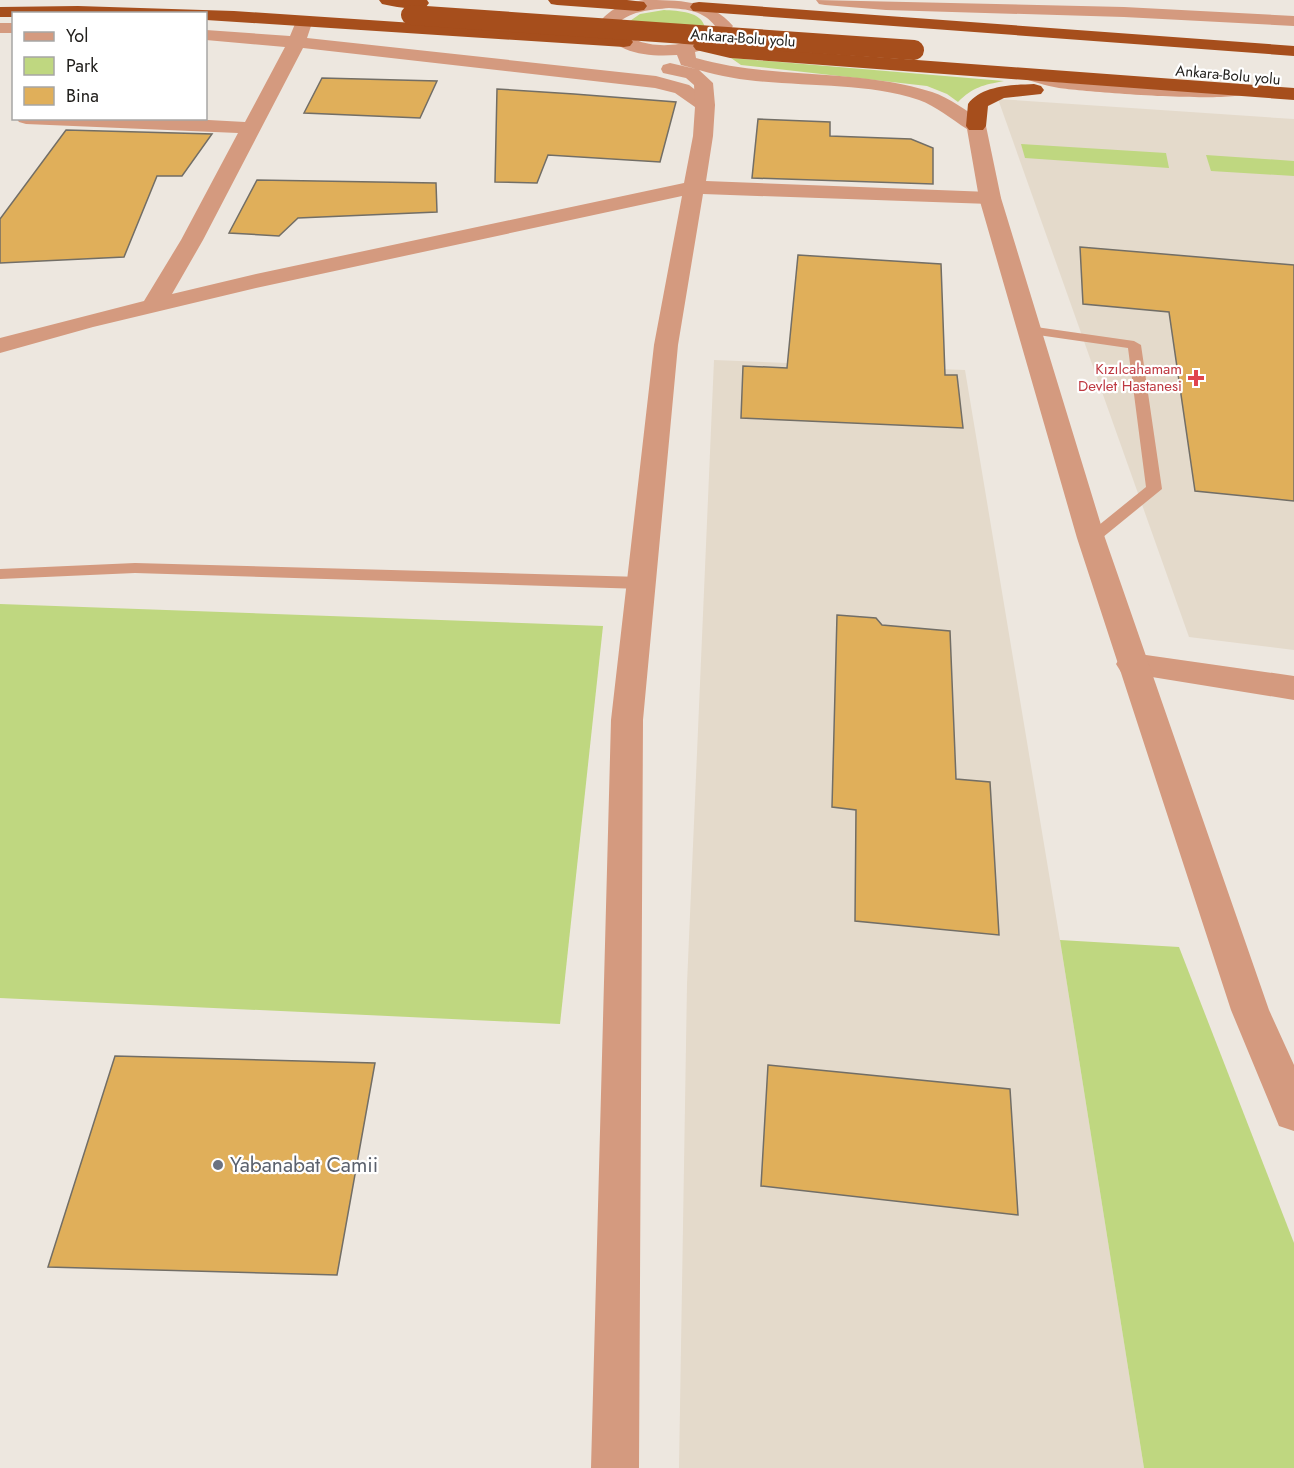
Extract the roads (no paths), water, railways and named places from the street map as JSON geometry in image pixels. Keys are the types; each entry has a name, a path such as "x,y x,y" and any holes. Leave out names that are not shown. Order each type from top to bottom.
{"highway":[{"name":"Ankara-Bolu yolu","path":"192,0 416,9 916,43 1294,64"},
{"name":"Ankara-Bolu yolu","path":"388,0 416,9"},
{"path":"557,0 640,4"},
{"path":"688,4 1294,51"},
{"path":"0,12 116,12"},
{"path":"207,21 301,30 630,44"},
{"name":"Ankara-Bolu yolu","path":"916,43 1294,81"},
{"path":"693,47 730,52 1294,94"},
{"path":"976,126 978,104 988,95 1004,91 1038,90 1243,102 1294,99"}],"street":[{"path":"825,0 886,5 1124,12 1288,21 1279,0"},
{"path":"640,4 688,4 712,12 721,19 724,26 722,33 693,47 660,50 630,44 609,30 609,22 615,16 640,4"},
{"path":"207,36 301,30 656,82 682,89 705,105"},
{"path":"153,306 192,240 301,30"},
{"path":"615,1468 627,720 666,345 704,136 705,105 703,83 692,74 629,59 630,44"},
{"path":"693,47 688,61 730,74 867,85 926,96 943,104 976,126 990,198 1091,538 1250,1010 1294,1112"},
{"path":"63,120 252,128"},
{"path":"0,346 256,281 694,188 990,198"},
{"path":"1132,664 1294,688"}],"lane":[{"path":"1029,330 1134,345 1154,489 1091,538"},
{"path":"0,574 135,568 642,583"}],"place":[{"name":"Kızılcahamam Devlet Hastanesi","path":"1196,378"},
{"name":"Yabanabat Camii","path":"218,1165"}]}
